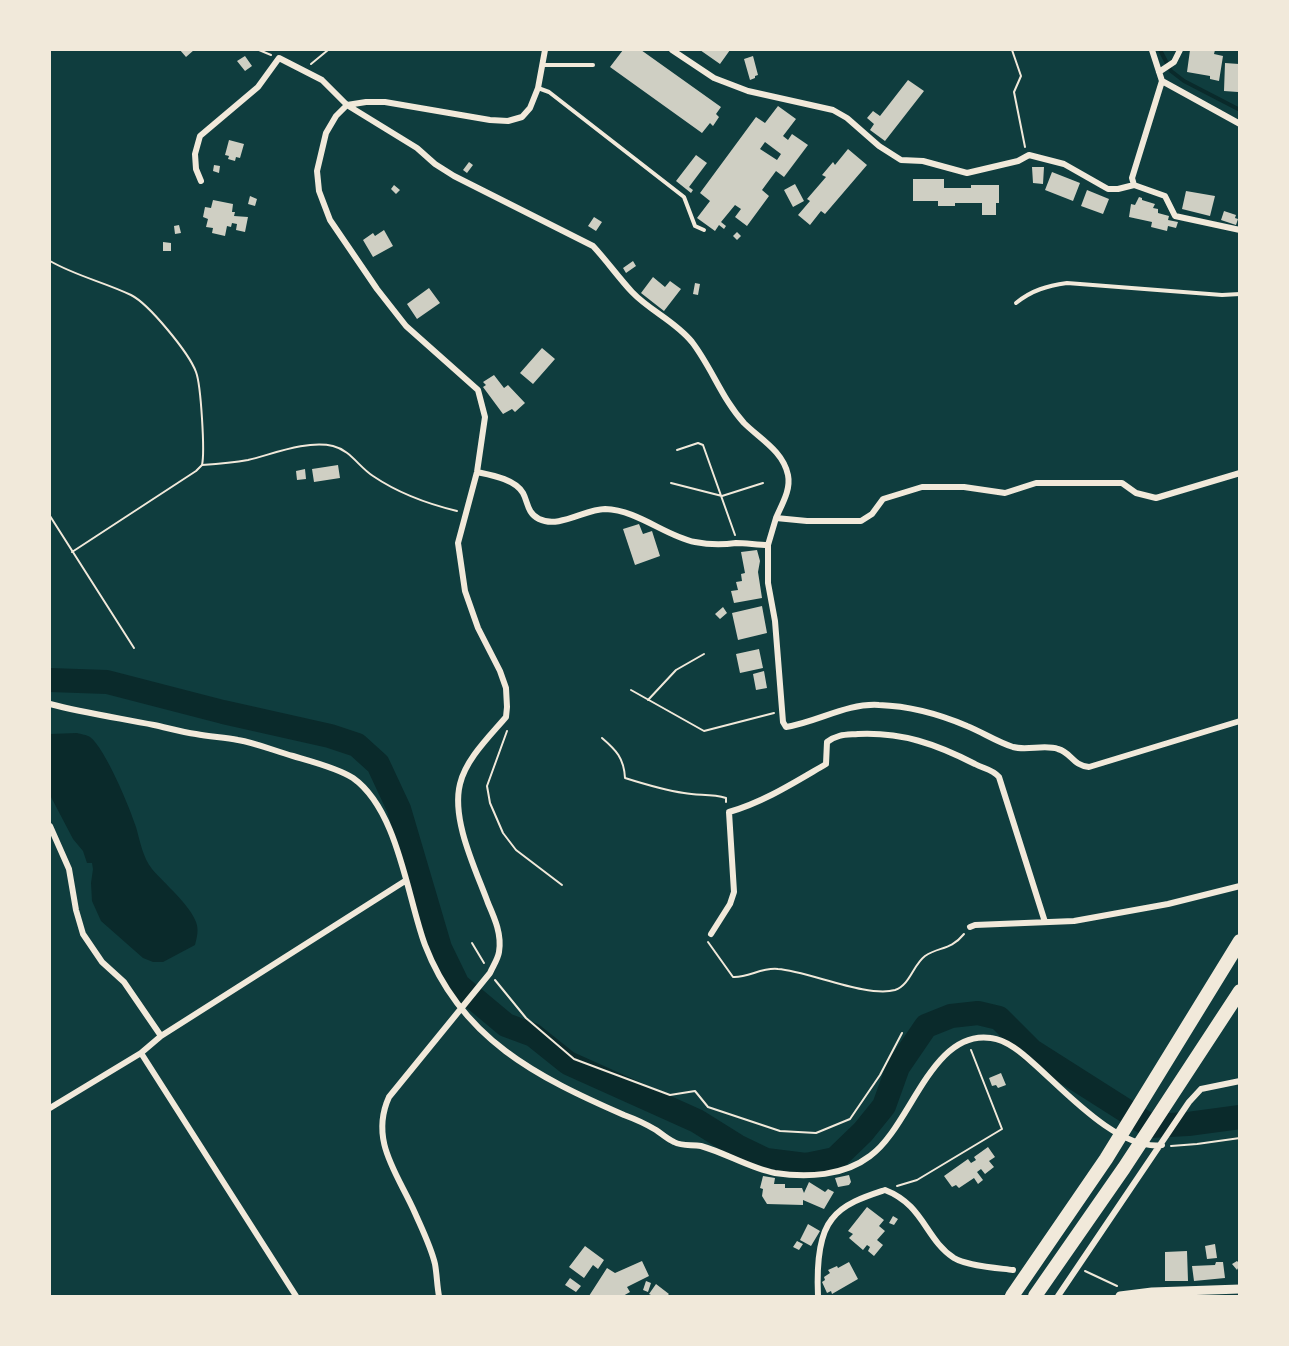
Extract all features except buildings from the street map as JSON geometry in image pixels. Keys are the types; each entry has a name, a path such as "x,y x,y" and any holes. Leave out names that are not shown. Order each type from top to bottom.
{"highway":[{"path":"1012,1296 1106,1159 1239,941"},
{"path":"1035,1296 1124,1168 1239,991"}],"street":[{"path":"439,1296 435,1264 416,1214 385,1150 382,1136 382,1112 389,1097 490,973 499,955 498,929 459,819 459,786 465,770 506,717 507,708 506,688 478,628 465,591 458,543 477,472 485,417 478,390 406,326 330,220 319,191 317,171 326,133 336,116 347,105 385,102 455,115 508,121 522,117 530,108 538,88 544,50"},
{"path":"672,50 714,78 748,91 833,110 847,118 879,146 902,160 922,161 967,173 1018,161 1029,155 1064,164 1108,189 1134,185 1165,196 1175,216 1239,230"},
{"path":"1134,185 1132,178 1162,81 1152,50"},
{"path":"1159,72 1174,62 1180,50"},
{"path":"201,182 196,169 195,154 200,136 258,87 279,58 322,80 347,105 417,148 435,164 454,176 593,246 632,291 690,339 725,400 744,423 769,445 783,462 788,476 788,491 776,518 768,545 768,583 775,621 786,727 841,709 876,704 920,710 966,725 1014,747 1057,748 1078,765 1089,767 1239,721"},
{"path":"1162,81 1239,124"},
{"path":"477,472 494,476 517,487 523,492 529,510 540,520 554,521 590,511 607,509 654,524 673,535 694,542 721,546 738,543 768,545"},
{"path":"776,518 807,521 861,521 872,514 883,499 922,487 964,487 1005,493 1036,483 1122,483 1136,493 1156,498 1239,473"},
{"path":"50,704 195,734 240,740 316,763 352,777 365,791 384,819 398,850 424,943 439,979 480,1032 530,1069 591,1101 647,1126 674,1143 683,1146 699,1145 775,1173 830,1174 854,1166 871,1156 885,1143 934,1066 945,1053 963,1041 992,1038 1023,1054 1086,1111 1111,1130 1135,1141 1152,1146 1162,1145"},
{"path":"711,934 730,904 734,892 729,812 785,788 826,764 827,742 837,735 884,733 945,749 993,771 999,777 1045,922"},
{"path":"50,826 69,869 83,934 102,962 124,982 161,1036"},
{"path":"50,1108 141,1053 161,1036 405,881"},
{"path":"970,927 1074,921 1108,916 1239,886"},
{"path":"141,1053 296,1296"},
{"path":"1058,1296 1189,1102 1201,1089 1239,1081"},
{"path":"818,1296 818,1260 831,1219 845,1207 885,1190 898,1195 920,1215 942,1247 955,1259 1013,1270"},
{"path":"1122,1296 1152,1292 1239,1289"}],"lane":[{"path":"543,65 593,65"},
{"path":"538,88 549,92 684,197 695,226 704,230"},
{"path":"1016,303 1029,293 1046,286 1067,283 1222,295 1239,294"}],"path":[{"path":"304,70 328,50"},
{"path":"1012,50 1021,76 1014,92 1025,147 1029,155"},
{"path":"50,261 71,273 132,296 147,308 187,355 197,373 202,435 202,465 196,471 72,552"},
{"path":"677,450 698,443 703,445 738,543"},
{"path":"202,465 222,465 297,447 333,446 349,453 363,469 392,487 442,507 466,513"},
{"path":"671,483 722,496 763,483"},
{"path":"50,516 134,648"},
{"path":"648,700 676,670 704,654"},
{"path":"631,690 704,731 783,711"},
{"path":"506,717 508,729 487,786 490,803 503,833 516,850 562,885"},
{"path":"602,738 616,750 622,759 625,778 686,794 713,794 726,798 729,812"},
{"path":"711,934 708,942 733,977 776,968 877,991 895,990 907,981 925,957 956,944 970,927"},
{"path":"472,943 490,973 526,1018 574,1059 670,1095 695,1091 708,1107 780,1131 816,1133 850,1119 880,1075 902,1033"},
{"path":"885,1190 917,1180 1002,1129 971,1049 963,1041"},
{"path":"1162,1145 1197,1144 1239,1138"},
{"path":"1077,1267 1116,1284 1122,1296"}],"water":[{"path":"77,733 90,737 103,753 128,806 149,865 183,902 196,922 198,931 195,945 163,962 153,962 143,958 101,921 92,901 92,863 87,863 83,851 73,839 51,797 50,734"}],"waterway":[{"path":"1160,50 1171,71 1184,81 1240,110"},
{"path":"50,680 107,682 223,712 330,736 357,745 378,764 399,809 440,948 458,985 506,1025 533,1035 568,1063 697,1121 737,1146 766,1160 806,1165 835,1159 863,1132 884,1106 898,1067 926,1026 951,1016 978,1013 999,1018 1032,1051 1150,1126 1240,1117"}]}
